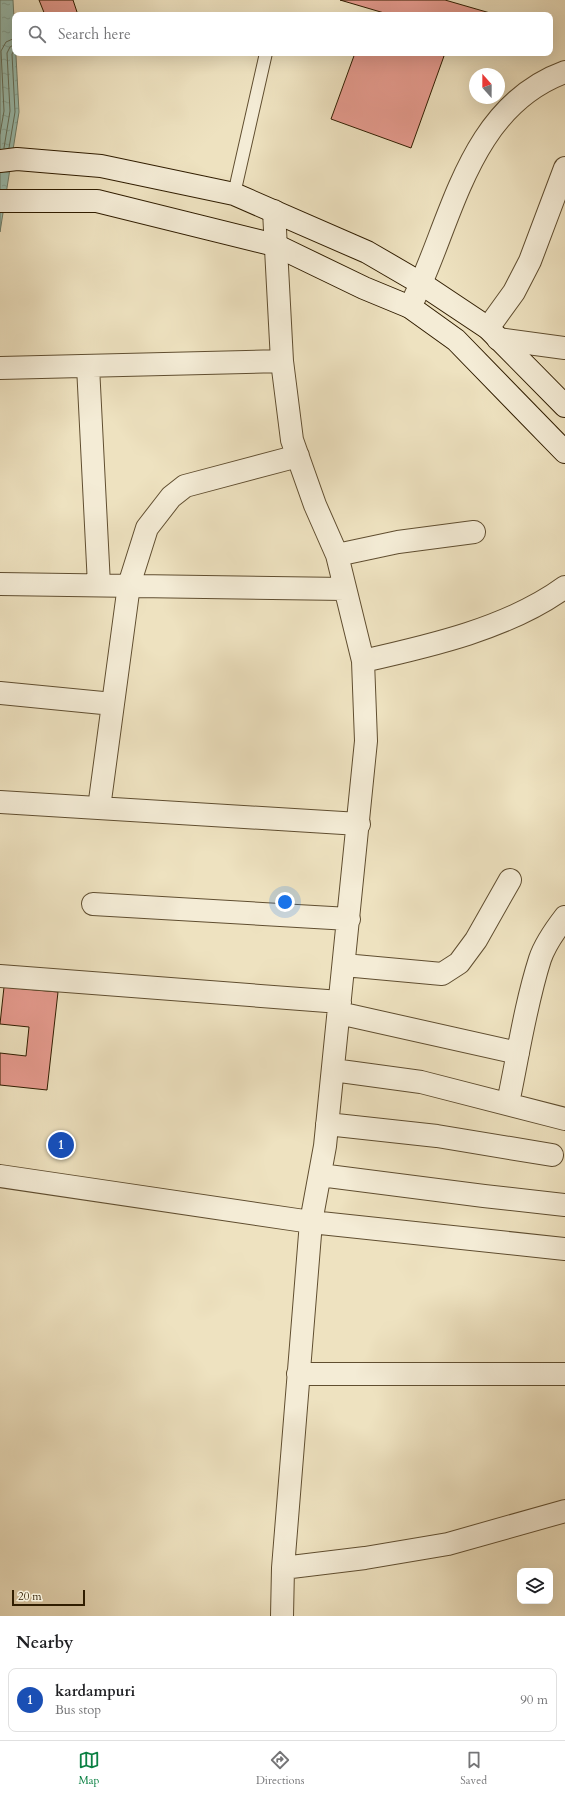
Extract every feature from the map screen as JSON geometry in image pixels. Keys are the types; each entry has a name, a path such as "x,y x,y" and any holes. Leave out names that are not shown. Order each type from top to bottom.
{"street":[{"path":"410,307 422,284 454,196 484,138 514,103 546,78 565,72"},
{"path":"8,160 101,166 234,194 367,252 422,284 493,333 565,406"},
{"path":"493,333 530,261 565,168"},
{"path":"8,201 97,201 275,245 364,288 410,307 456,340 565,452"},
{"path":"274,211 282,361 292,440 315,506 337,555 363,662 366,741 359,824 327,1124 320,1175 311,1222 283,1568 284,1614"},
{"path":"493,333 565,348"},
{"path":"0,368 282,361"},
{"path":"88,366 99,585"},
{"path":"99,808 129,585 147,528 171,497 185,486 298,456"},
{"path":"337,555 398,542 474,532"},
{"path":"0,584 345,588"},
{"path":"363,662 428,646 494,624 547,600 565,587"},
{"path":"0,693 113,704"},
{"path":"0,802 359,824"},
{"path":"344,965 442,974 458,963 476,940 510,880"},
{"path":"93,904 349,920"},
{"path":"508,1103 540,958 554,931 565,917"},
{"path":"0,976 340,1008 518,1053"},
{"path":"333,1070 421,1082 508,1103 565,1119"},
{"path":"327,1124 437,1136 552,1155"},
{"path":"320,1175 565,1205"},
{"path":"0,1176 311,1222 565,1249"},
{"path":"298,1374 565,1374"},
{"path":"283,1568 365,1558 448,1544 565,1511"}],"lane":[{"path":"234,194 265,56"}],"water":[{"path":"0,0 13,0 12,56 16,56 19,112 0,232"}],"building":[{"path":"39,0 73,0 77,12 44,12"},
{"path":"340,0 445,0 487,12 381,12"},
{"path":"354,56 444,56 411,148 331,119"},
{"path":"4,987 58,992 47,1090 0,1085 0,1053 26,1056 29,1027 0,1024"}],"place":[{"name":"kardampuri","path":"61,1145"}]}
